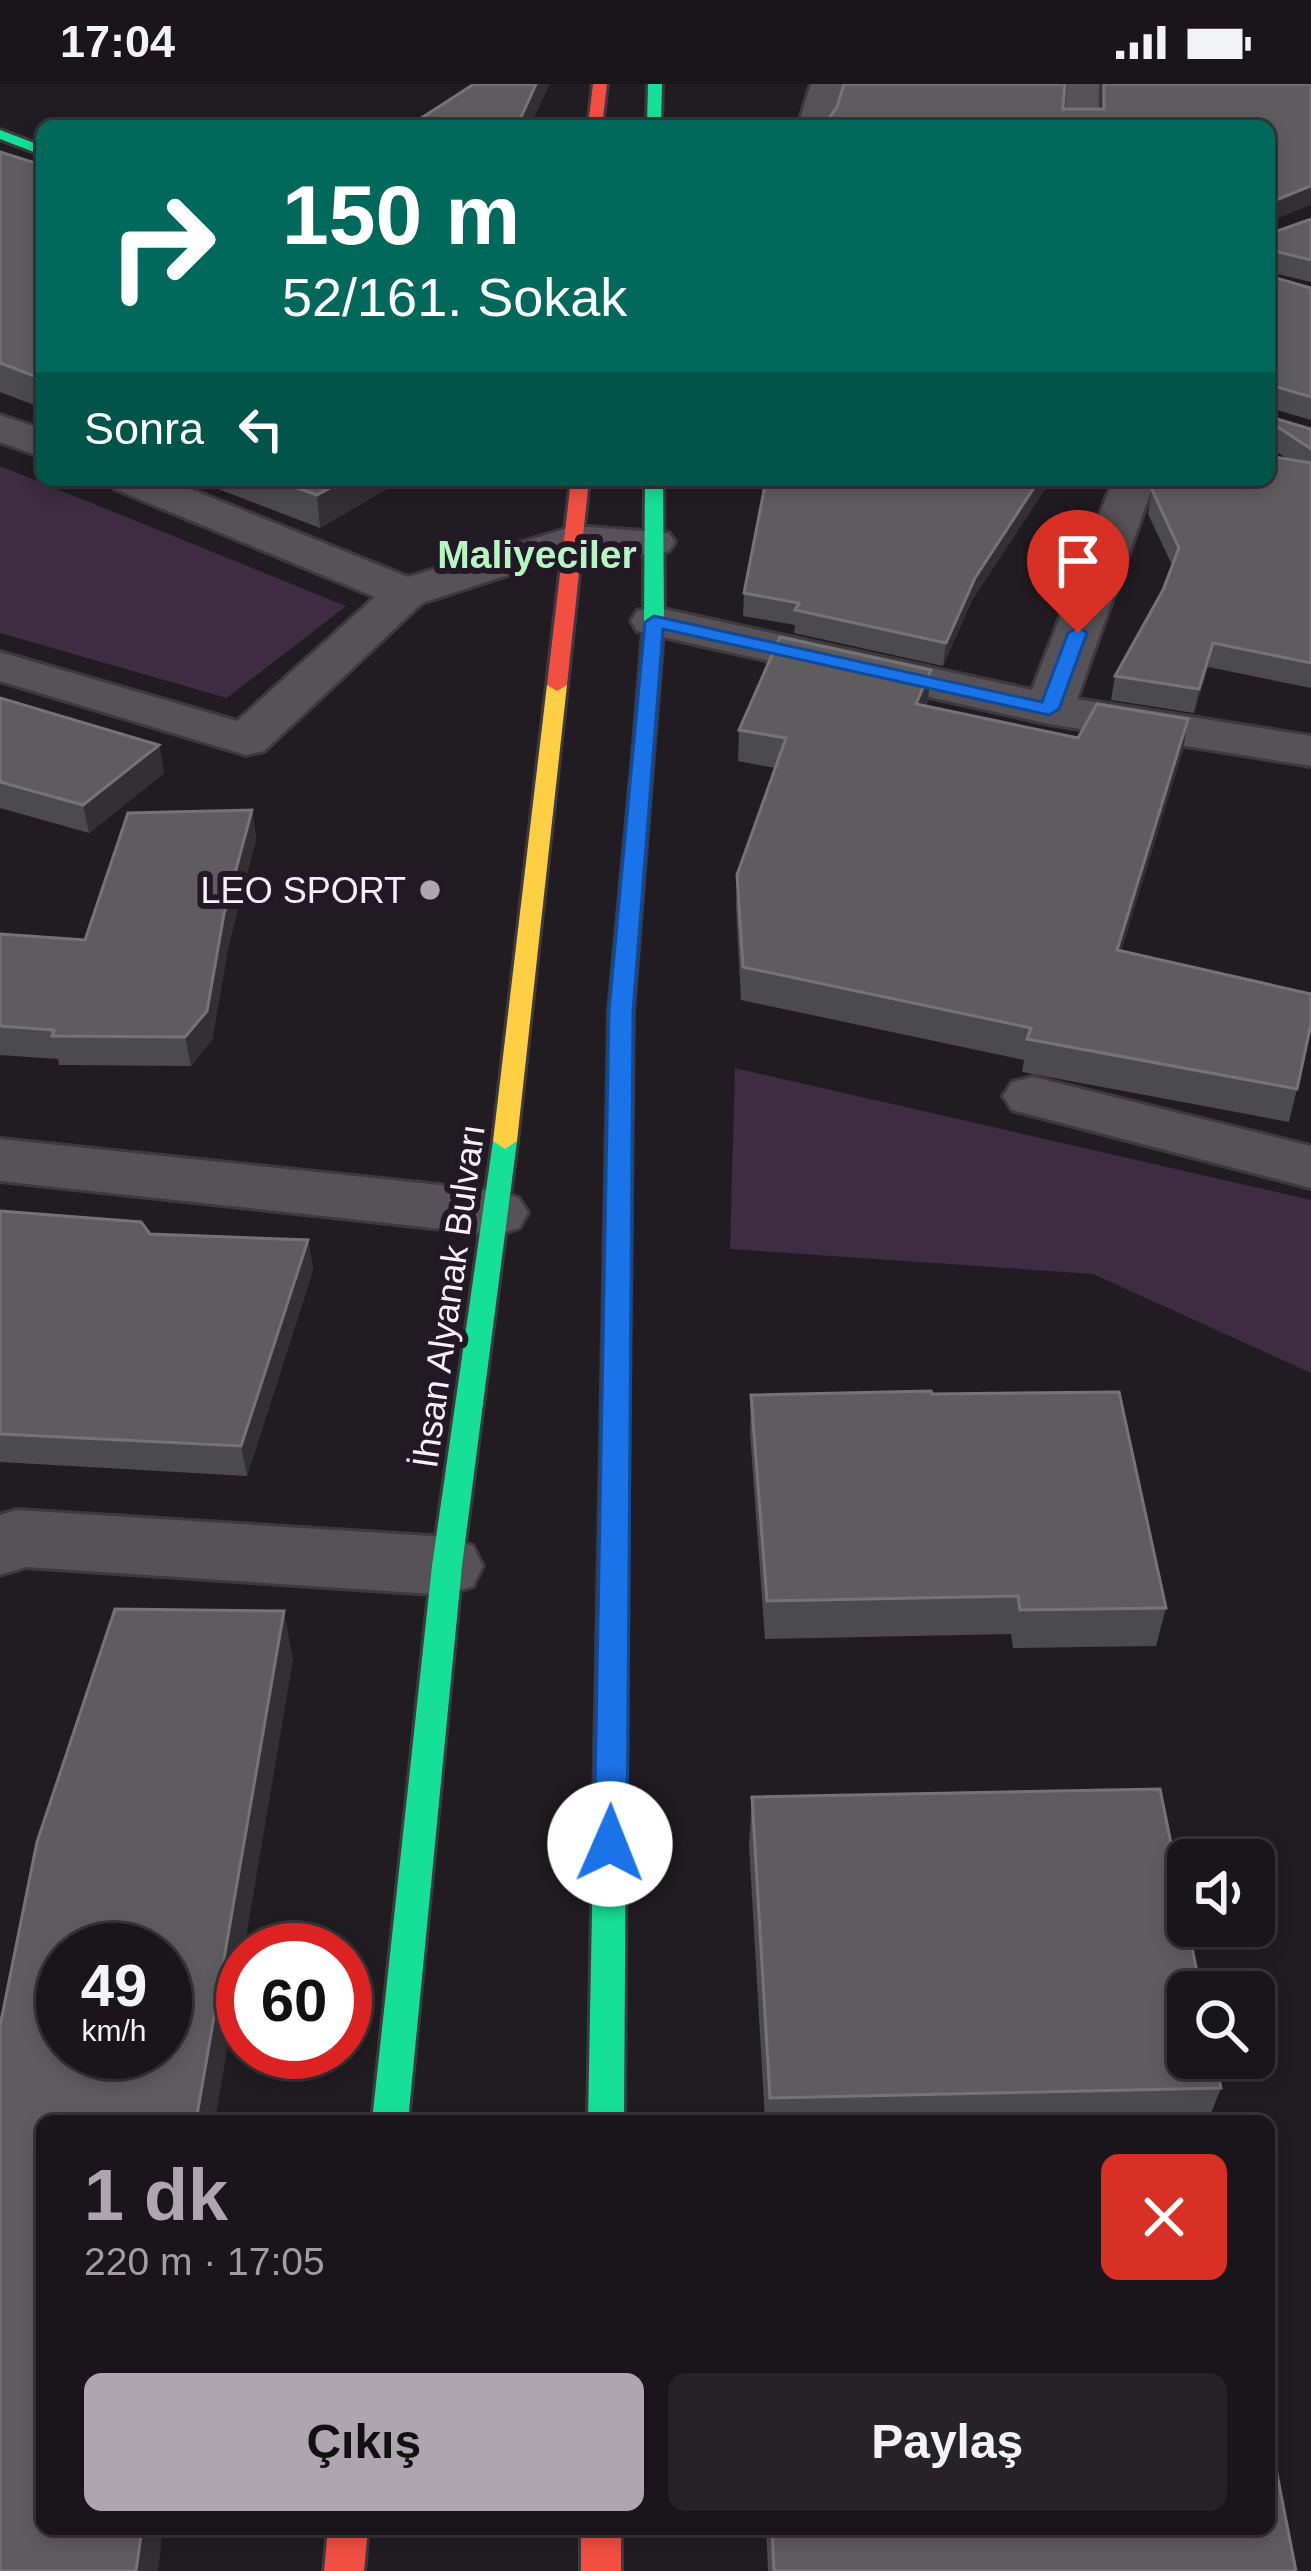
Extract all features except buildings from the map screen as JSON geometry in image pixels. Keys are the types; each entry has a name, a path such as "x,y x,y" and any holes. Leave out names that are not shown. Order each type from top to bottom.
{"main road":[{"path":"596,120 599,84"},
{"path":"653,120 656,84"},
{"name":"İhsan Alyanak Bulvarı","path":"391,2115 447,1566 497,1213 579,486"},
{"path":"607,2115 621,1011 654,622 654,486"},
{"path":"344,2571 347,2535"},
{"path":"601,2535 601,2571"}],"street":[{"path":"817,120 827,84"},
{"path":"1081,120 1083,84"},
{"path":"0,427 36,442"},
{"path":"145,486 406,593"},
{"path":"1049,709 1132,486"},
{"path":"0,666 246,740 406,593 575,539 653,542"},
{"path":"654,622 1049,709 1311,751"},
{"path":"1033,1096 1311,1167"},
{"path":"0,1160 497,1213"},
{"path":"0,1547 17,1538 447,1566"}],"shaded area":[{"path":"0,466 36,481 36,486 49,486 346,606 227,698 0,633"},
{"path":"735,1068 1311,1200 1311,1373 1093,1274 730,1249"}],"traffic: fast":[{"path":"654,120 655,84"},
{"path":"0,134 36,149"},
{"path":"643,756 654,621 654,486"},
{"path":"391,2115 447,1566 505,1141"},
{"path":"606,2115 614,1495"}],"traffic: slow":[{"path":"505,1141 557,685"},
{"path":"614,1495 621,1011 643,756"}],"traffic: jam":[{"path":"596,120 600,84"},
{"path":"557,685 579,486"},
{"path":"344,2571 347,2535"},
{"path":"601,2535 601,2571"}],"place":[{"name":"LEO SPORT","path":"430,890"}],"district":[{"name":"Maliyeciler","path":"537,554"}],"route":[{"path":"610,1844 621,1011 654,622 1049,709 1078,633"}]}
